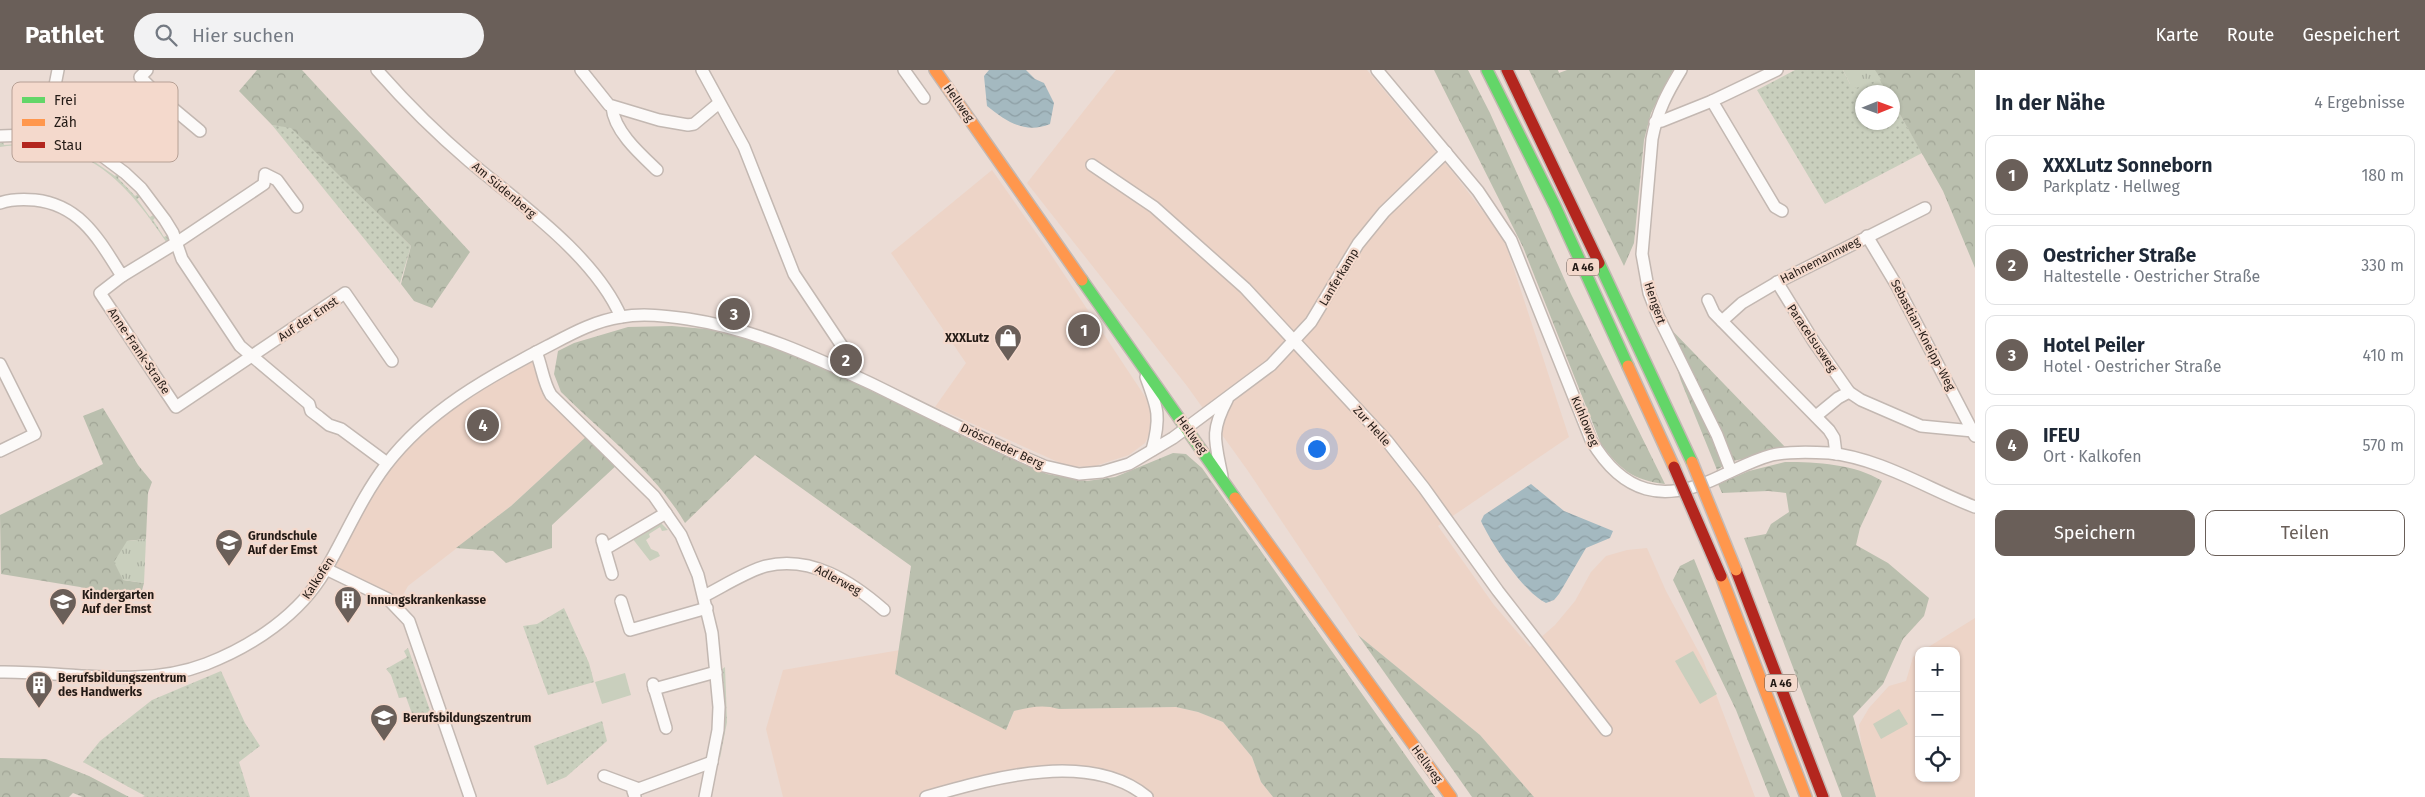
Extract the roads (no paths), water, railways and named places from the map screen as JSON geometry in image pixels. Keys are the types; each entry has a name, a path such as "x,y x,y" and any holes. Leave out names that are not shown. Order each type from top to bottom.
{"main road":[{"name":"Hellweg","path":"935,70 1297,586 1451,797"},
{"name":"A 46","path":"1487,70 1555,206 1674,468 1721,576 1806,797"},
{"name":"A 46","path":"1507,70 1575,209 1692,462 1736,570 1823,797"}],"street":[{"path":"145,82 140,77 147,70"},
{"name":"Am Südenberg","path":"377,70 445,139 564,242 613,297 621,317"},
{"path":"581,70 603,99 612,107 688,125 694,124 719,103"},
{"path":"702,70 744,147 794,274 842,346 843,358"},
{"path":"904,70 924,98"},
{"name":"Kuhloweg","path":"1377,70 1495,213 1511,240 1591,440 1608,465 1625,481 1654,491 1686,489 1773,455 1836,454 1868,461 1975,507"},
{"name":"Hengert","path":"1681,70 1661,104 1655,122 1642,254 1649,293 1658,316 1731,470"},
{"path":"1655,122 1712,101 1777,70"},
{"path":"1712,101 1775,207 1782,211"},
{"path":"612,107 613,116 619,128 657,170"},
{"path":"178,113 200,131"},
{"name":"Lanferkamp","path":"1186,427 1271,365 1294,341 1311,322 1358,244 1384,212 1446,152"},
{"path":"111,162 141,188 165,220 182,259 240,346 309,404 311,411 318,417 329,425 341,429 387,463"},
{"name":"Zur Helle","path":"1092,165 1154,207 1245,288 1387,441 1424,488 1498,591 1606,730"},
{"path":"176,243 264,184 266,174 277,180 297,207"},
{"path":"0,203 23,199 46,202 72,212 91,228 122,276"},
{"name":"Hahnemannweg","path":"1722,322 1742,303 1777,282 1925,208"},
{"name":"Sebastian-Kneipp-Weg","path":"1867,236 1902,295 1974,434"},
{"name":"Anne-Frank-Straße","path":"176,243 122,276 100,293 176,406 252,356"},
{"name":"Paracelsusweg","path":"1777,282 1849,392 1860,400 1921,426 1974,434"},
{"name":"Auf der Emst","path":"252,356 346,293 392,361"},
{"path":"1708,300 1714,313 1722,322 1816,416 1834,438 1836,454"},
{"name":"Dröscheder Berg","path":"621,317 650,315 687,319 749,332 778,342 857,377 1031,460 1061,471 1079,474 1102,472 1130,464 1186,427"},
{"name":"Kalkofen","path":"0,672 145,678 171,674 206,664 257,638 280,622 303,601 326,569 363,499 387,463 442,408 536,352 588,326 621,317"},
{"path":"536,352 543,370 545,386 551,395 654,496 689,551 707,608 719,707 712,762 705,797"},
{"path":"0,364 35,434 0,451"},
{"path":"1141,365 1157,405 1159,419 1152,450"},
{"path":"1816,416 1838,398 1849,392"},
{"name":"Lanferkamp","path":"1222,477 1215,436 1216,420 1227,398"},
{"path":"612,574 603,544 666,513"},
{"name":"Adlerweg","path":"704,596 765,566 787,563 807,564 830,573 869,596 884,610"},
{"path":"326,569 388,599 409,621 470,797"},
{"path":"621,601 630,630 707,608"},
{"path":"666,728 653,686 716,672"},
{"path":"604,776 637,793 712,762"},
{"path":"926,797 949,794 998,777 1044,772 1102,776 1127,784 1147,797"}],"water":[{"path":"989,70 1026,70 1035,79 1044,83 1054,103 1050,124 1032,128 1017,125 987,106 984,76"},
{"path":"1531,484 1564,511 1613,531 1610,538 1586,548 1559,594 1554,600 1546,603 1537,598 1518,578 1492,542 1481,521 1484,515"}],"place":[{"name":"Hotel Peiler","path":"734,314"},
{"name":"XXXLutz Sonneborn","path":"1084,330"},
{"name":"Oestricher Straße","path":"846,360"},
{"name":"XXXLutz","path":"1008,362"},
{"name":"IFEU","path":"483,425"},
{"name":"Grundschule Auf der Emst","path":"229,567"},
{"name":"Innungskrankenkasse","path":"348,624"},
{"name":"Kindergarten Auf der Emst","path":"63,626"},
{"name":"Berufsbildungszentrum des Handwerks","path":"39,709"},
{"name":"Berufsbildungszentrum","path":"384,742"}]}
